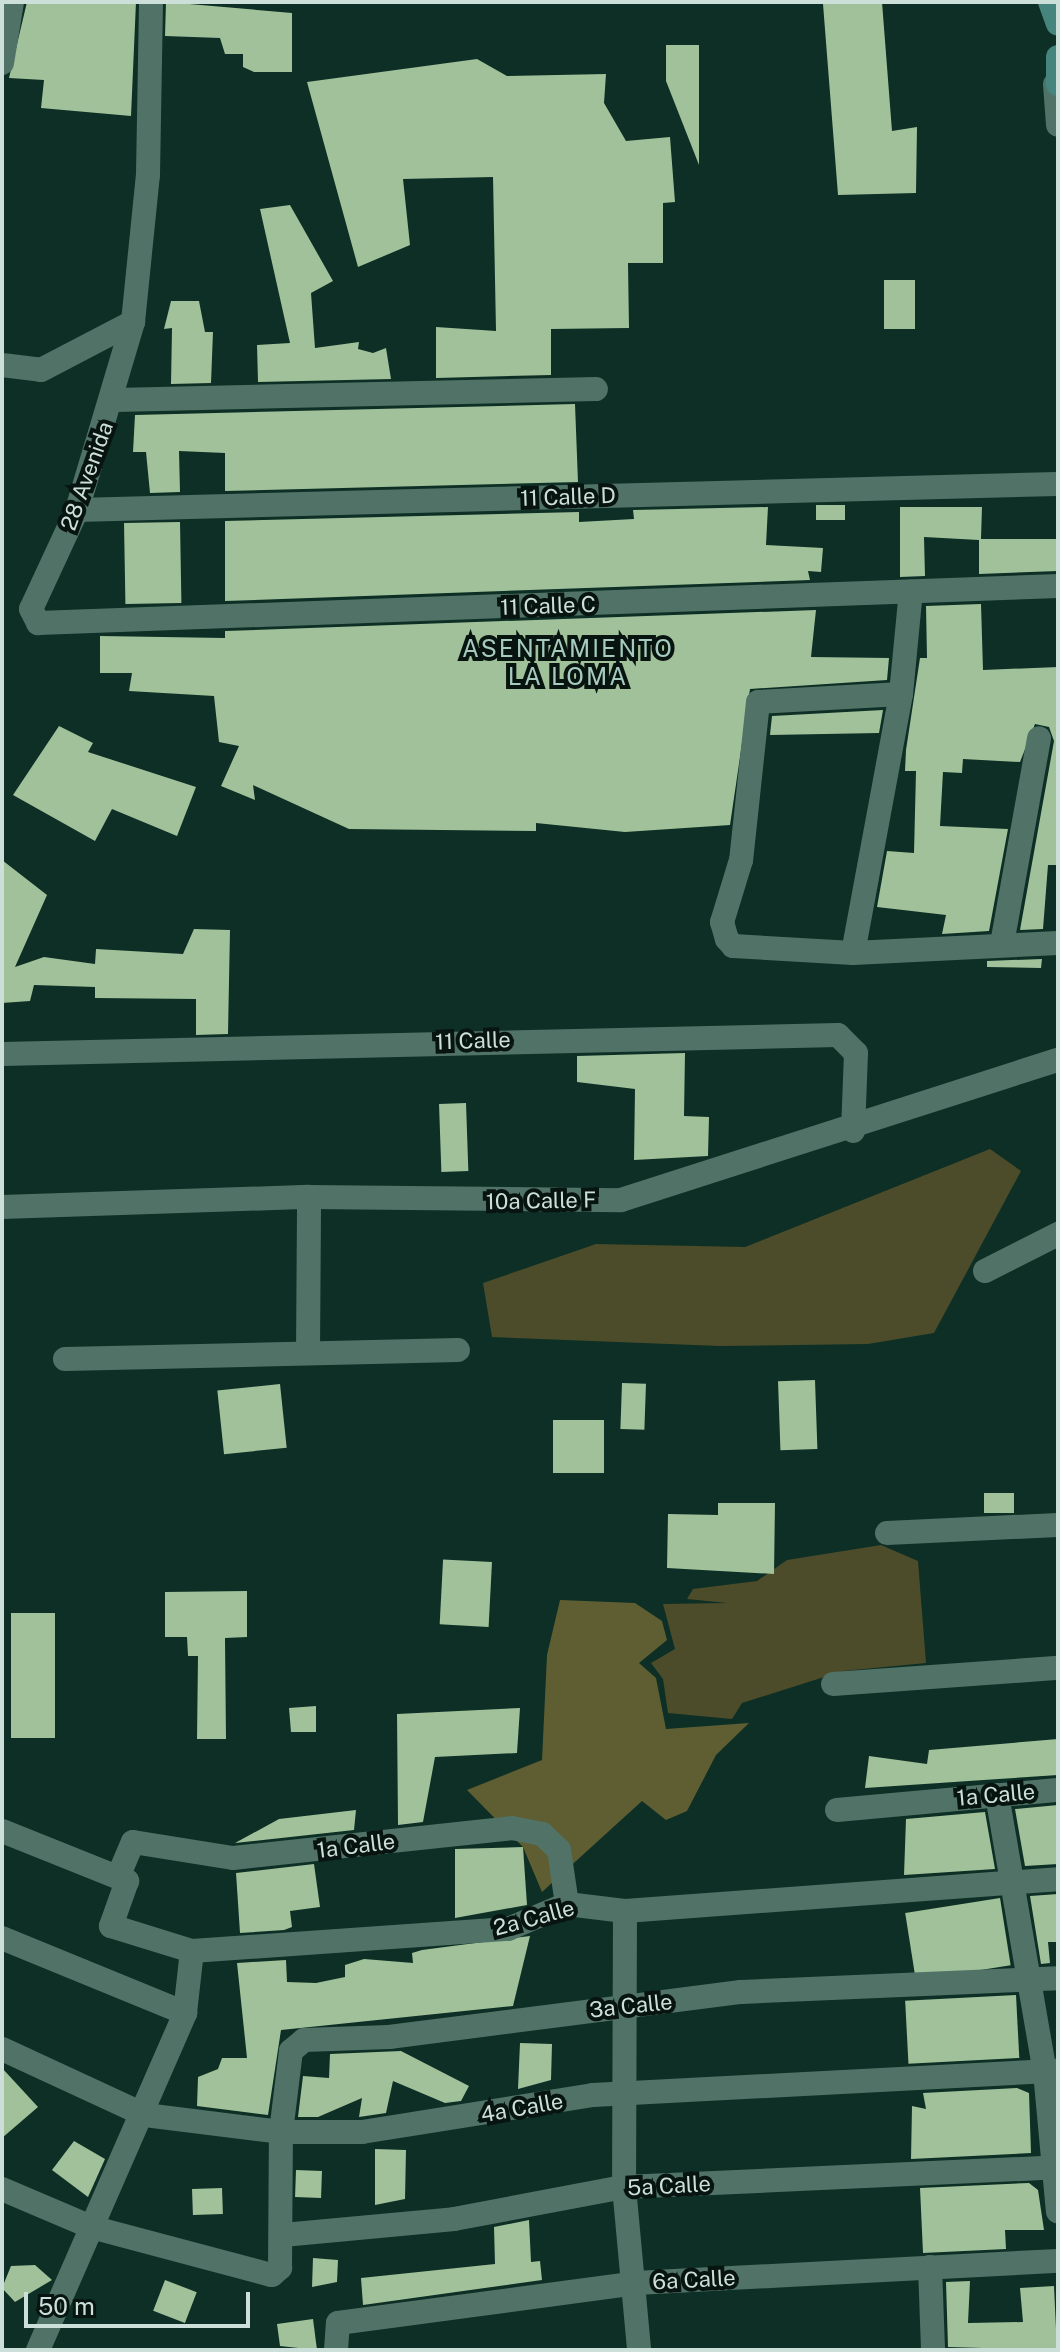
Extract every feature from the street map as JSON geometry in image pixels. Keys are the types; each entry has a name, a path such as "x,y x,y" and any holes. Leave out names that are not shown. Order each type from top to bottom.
{"street":[{"path":"2,63 12,2"},
{"name":"28 Avenida","path":"38,623 31,609 77,510 115,400 133,322 148,175 151,2"},
{"path":"1050,2 1058,24"},
{"path":"1058,57 1058,125"},
{"path":"2,365 41,370 133,322"},
{"path":"115,400 596,389"},
{"name":"11 Calle D","path":"77,510 1058,484"},
{"name":"11 Calle C","path":"38,623 1058,586"},
{"path":"853,953 901,694 911,591"},
{"path":"901,694 758,702 741,860 722,922 727,939 733,946 853,953 1058,943"},
{"path":"1002,944 1039,738"},
{"name":"11 Calle","path":"2,1054 838,1035 856,1053 853,1131"},
{"name":"10a Calle F","path":"2,1207 309,1197 621,1200 853,1131 1058,1060"},
{"path":"308,1353 309,1197"},
{"path":"985,1271 1058,1234"},
{"path":"65,1359 458,1350"},
{"path":"887,1533 1058,1525"},
{"path":"833,1684 1058,1668"},
{"name":"1a Calle","path":"837,1810 1058,1790"},
{"path":"997,1795 1031,1981 1052,2071 1058,2211"},
{"name":"1a Calle","path":"123,1882 133,1842 233,1858 512,1828 542,1834 559,1850 567,1904"},
{"path":"2,1831 123,1882"},
{"name":"2a Calle","path":"123,1882 111,1923 192,1951 508,1929 567,1904 625,1911 1058,1879"},
{"path":"625,1911 628,2096 624,2187 636,2283 639,2350"},
{"path":"2,1938 185,2013"},
{"path":"38,2350 91,2227 145,2115 185,2013 192,1951"},
{"name":"3a Calle","path":"91,2227 272,2275 280,2268 283,2235 281,2132 291,2051 304,2040 627,2008 741,1992 1058,1978"},
{"name":"4a Calle","path":"2,2049 145,2115 281,2132 362,2132 593,2095 628,2096 1052,2071"},
{"name":"5a Calle","path":"283,2235 454,2219 624,2187 1054,2168"},
{"path":"2,2189 91,2227"},
{"name":"6a Calle","path":"335,2338 636,2283 1058,2261"},
{"path":"930,2267 933,2350"}],"shaded area":[{"path":"990,1149 1021,1171 934,1333 868,1344 720,1346 492,1337 483,1283 596,1244 745,1247"},
{"path":"881,1545 918,1561 926,1663 843,1671 742,1703 732,1719 668,1713 663,1679 651,1663 675,1649 663,1604 727,1603 687,1599 693,1589 757,1581 787,1560"},
{"path":"560,1600 635,1603 662,1621 667,1640 639,1663 656,1678 666,1729 749,1723 716,1755 687,1811 666,1820 642,1801 542,1892 523,1847 467,1790 542,1760 547,1655"}],"building":[{"path":"27,2 136,2 131,116 41,108 44,80 9,78"},
{"path":"166,2 292,13 292,72 254,72 243,67 243,54 225,54 220,38 165,36"},
{"path":"882,2 892,131 917,127 916,193 838,195 823,4"},
{"path":"666,45 699,45 699,165 666,81"},
{"path":"477,59 507,76 606,74 604,103 626,141 670,137 675,202 663,203 663,263 628,263 629,328 551,329 551,375 436,378 436,327 496,331 493,177 403,179 410,245 358,267 307,82"},
{"path":"290,205 333,281 311,293 315,348 359,342 358,349 373,353 386,348 391,379 258,382 257,345 290,343 260,209"},
{"path":"884,280 915,280 915,329 884,329"},
{"path":"171,301 199,301 205,332 213,332 211,383 171,384 172,328 164,329"},
{"path":"575,404 578,482 225,491 225,453 179,451 180,492 150,493 146,452 133,452 135,415"},
{"path":"816,505 845,505 845,520 816,520"},
{"path":"768,507 766,545 823,548 821,572 808,571 810,580 225,601 225,521 579,512 579,522 634,519 633,510"},
{"path":"900,507 982,507 981,539 1058,539 1058,571 979,574 979,540 924,537 925,576 900,577"},
{"path":"180,522 181,603 125,604 124,523"},
{"path":"981,604 983,670 1058,667 1058,865 1048,865 1043,929 1020,930 1054,741 1049,727 1035,724 1020,762 963,759 962,773 943,772 940,826 1008,829 989,931 942,934 946,915 877,907 887,851 914,853 916,771 905,771 906,750 920,658 927,658 926,606"},
{"path":"816,610 811,657 889,658 887,680 750,689 730,825 625,832 536,823 536,831 349,829 253,785 255,800 221,786 239,746 219,742 214,696 129,691 132,673 100,673 100,636 225,638 225,631"},
{"path":"883,710 879,733 770,735 772,716"},
{"path":"59,726 93,743 88,752 196,787 177,836 112,809 95,841 13,795"},
{"path":"2,860 47,895 15,967 44,957 95,964 96,949 183,954 194,929 230,930 228,1034 196,1035 196,999 95,998 95,987 34,985 30,1001 2,1003"},
{"path":"1042,959 1041,968 987,967 987,961"},
{"path":"685,1053 684,1116 709,1117 708,1156 634,1160 635,1089 577,1082 577,1056"},
{"path":"466,1103 468,1171 441,1172 439,1104"},
{"path":"815,1380 817,1449 780,1450 778,1381"},
{"path":"622,1383 646,1384 644,1430 620,1429"},
{"path":"280,1384 287,1448 224,1454 217,1391"},
{"path":"553,1420 604,1420 604,1473 553,1473"},
{"path":"984,1493 1014,1493 1014,1513 984,1513"},
{"path":"718,1503 775,1503 774,1574 667,1568 668,1514 718,1515"},
{"path":"443,1559 492,1562 489,1627 440,1624"},
{"path":"247,1591 247,1637 225,1638 226,1739 197,1739 198,1656 188,1656 187,1637 165,1637 165,1592"},
{"path":"11,1613 55,1613 55,1738 11,1738"},
{"path":"316,1706 316,1732 291,1732 289,1708"},
{"path":"520,1708 517,1753 435,1757 423,1822 398,1825 397,1714"},
{"path":"1058,1739 1058,1775 865,1788 869,1756 927,1764 929,1750"},
{"path":"1058,1805 1058,1864 1025,1866 1015,1809"},
{"path":"356,1810 354,1830 235,1843 279,1819"},
{"path":"985,1812 995,1869 904,1875 906,1819"},
{"path":"523,1847 527,1905 455,1918 455,1849"},
{"path":"314,1864 320,1907 290,1911 292,1927 284,1930 240,1933 236,1873"},
{"path":"1058,1894 1058,1942 1048,1942 1050,1963 1041,1964 1030,1896"},
{"path":"1000,1898 1011,1965 916,1980 905,1913"},
{"path":"530,1936 513,2006 281,2030 268,2115 197,2106 198,2077 218,2069 222,2058 247,2058 237,1963 286,1960 287,1982 316,1983 345,1977 345,1965 364,1959 413,1963 412,1953 422,1950"},
{"path":"1016,1995 1019,2058 908,2064 905,2001"},
{"path":"520,2043 552,2044 551,2080 518,2089"},
{"path":"401,2051 469,2086 461,2101 445,2103 393,2081 386,2113 359,2117 362,2098 318,2117 298,2117 303,2076 329,2078 330,2054"},
{"path":"2,2068 38,2107 2,2138"},
{"path":"1017,2088 1029,2093 1031,2153 911,2159 912,2106 926,2109 923,2093"},
{"path":"74,2141 105,2159 88,2197 52,2170"},
{"path":"375,2149 406,2150 405,2199 375,2205"},
{"path":"296,2170 322,2171 321,2198 295,2197"},
{"path":"1029,2183 1038,2190 1044,2230 1005,2230 1006,2249 923,2253 920,2188"},
{"path":"222,2188 223,2214 193,2215 192,2189"},
{"path":"529,2220 531,2262 540,2261 542,2280 363,2305 361,2278 495,2264 494,2227"},
{"path":"313,2258 338,2260 337,2282 312,2287"},
{"path":"35,2265 52,2280 15,2302 2,2288 11,2266"},
{"path":"165,2280 197,2292 185,2323 153,2311"},
{"path":"970,2281 968,2323 1023,2322 1020,2288 1054,2286 1057,2350 948,2347 946,2282"},
{"path":"313,2319 317,2350 280,2346 277,2324"}],"district":[{"name":"ASENTAMIENTO LA LOMA","path":"568,663"}]}
